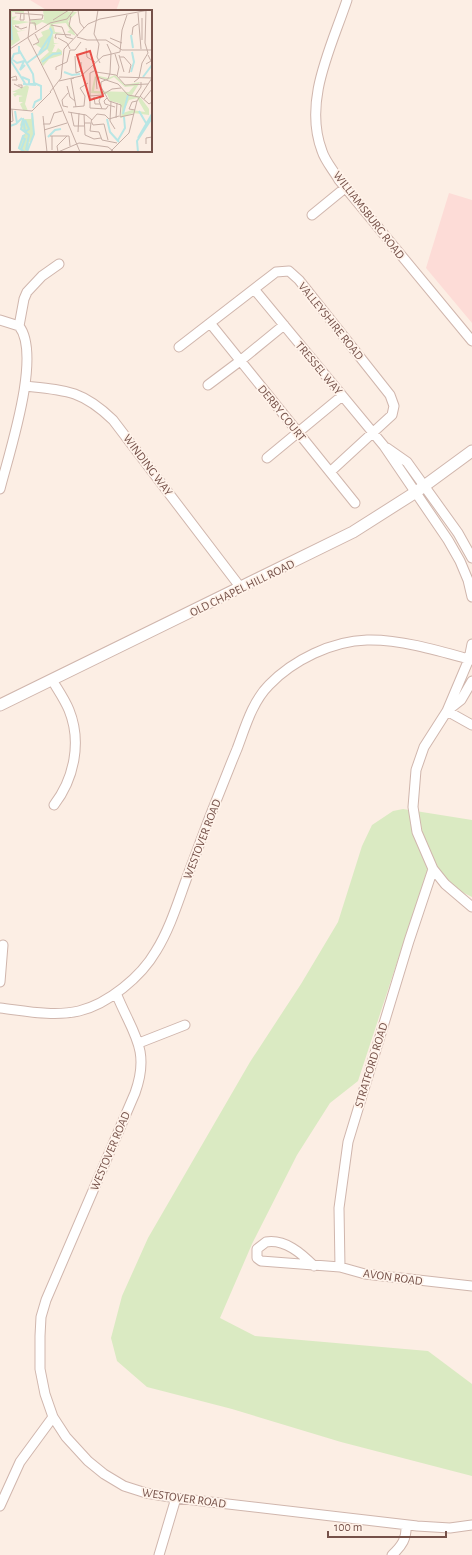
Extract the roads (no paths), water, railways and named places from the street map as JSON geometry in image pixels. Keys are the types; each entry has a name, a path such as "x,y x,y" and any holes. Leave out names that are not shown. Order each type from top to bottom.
{"street":[{"name":"WILLIAMSBURG ROAD","path":"347,0 320,82 315,107 317,134 322,154 345,188 472,341"},
{"path":"312,215 345,188"},
{"path":"20,326 24,299 28,292 42,276 59,264"},
{"name":"VALLEYSHIRE ROAD","path":"179,347 276,272 289,271 299,280 390,395 394,406 392,415 374,434 330,472"},
{"name":"TRESSEL WAY","path":"254,289 384,446 416,492 460,561 468,580 472,597"},
{"path":"0,320 20,326 25,333 28,352 25,386 0,489"},
{"name":"DERBY COURT","path":"210,323 356,503"},
{"path":"208,385 284,325"},
{"name":"WINDING WAY","path":"25,386 77,393 100,408 116,424 241,588"},
{"path":"267,458 342,396"},
{"name":"TRESSEL WAY","path":"384,446 407,462 426,486 458,533 472,558"},
{"name":"OLD CHAPEL HILL ROAD","path":"0,705 353,532 426,486 472,451"},
{"name":"WESTOVER ROAD","path":"470,659 394,642 361,640 314,654 285,671 269,685 251,713 164,936 153,956 116,993 139,1043 142,1064 136,1093 52,1284 41,1317 41,1375 53,1417 74,1446 88,1461 104,1474 135,1490 176,1498 406,1525 450,1528 472,1525"},
{"path":"472,644 470,659 447,711 433,731 420,758 414,784 414,814 417,832 434,869 445,884 472,907"},
{"path":"52,680 70,711 76,742 71,773 62,795 54,805"},
{"path":"447,711 461,700 472,681"},
{"path":"447,711 472,725"},
{"name":"STRATFORD ROAD","path":"340,1267 339,1208 348,1142 405,956 434,869"},
{"path":"0,982 3,945"},
{"path":"0,1008 67,1013 91,1008 116,993"},
{"path":"139,1043 185,1025"},
{"name":"AVON ROAD","path":"314,1266 295,1250 282,1242 266,1242 257,1248 257,1258 261,1261 314,1266 340,1267 365,1274 472,1286"},
{"path":"0,1506 20,1462 53,1417"},
{"path":"159,1555 176,1498"},
{"path":"392,1555 403,1543 406,1537 406,1525"}]}
